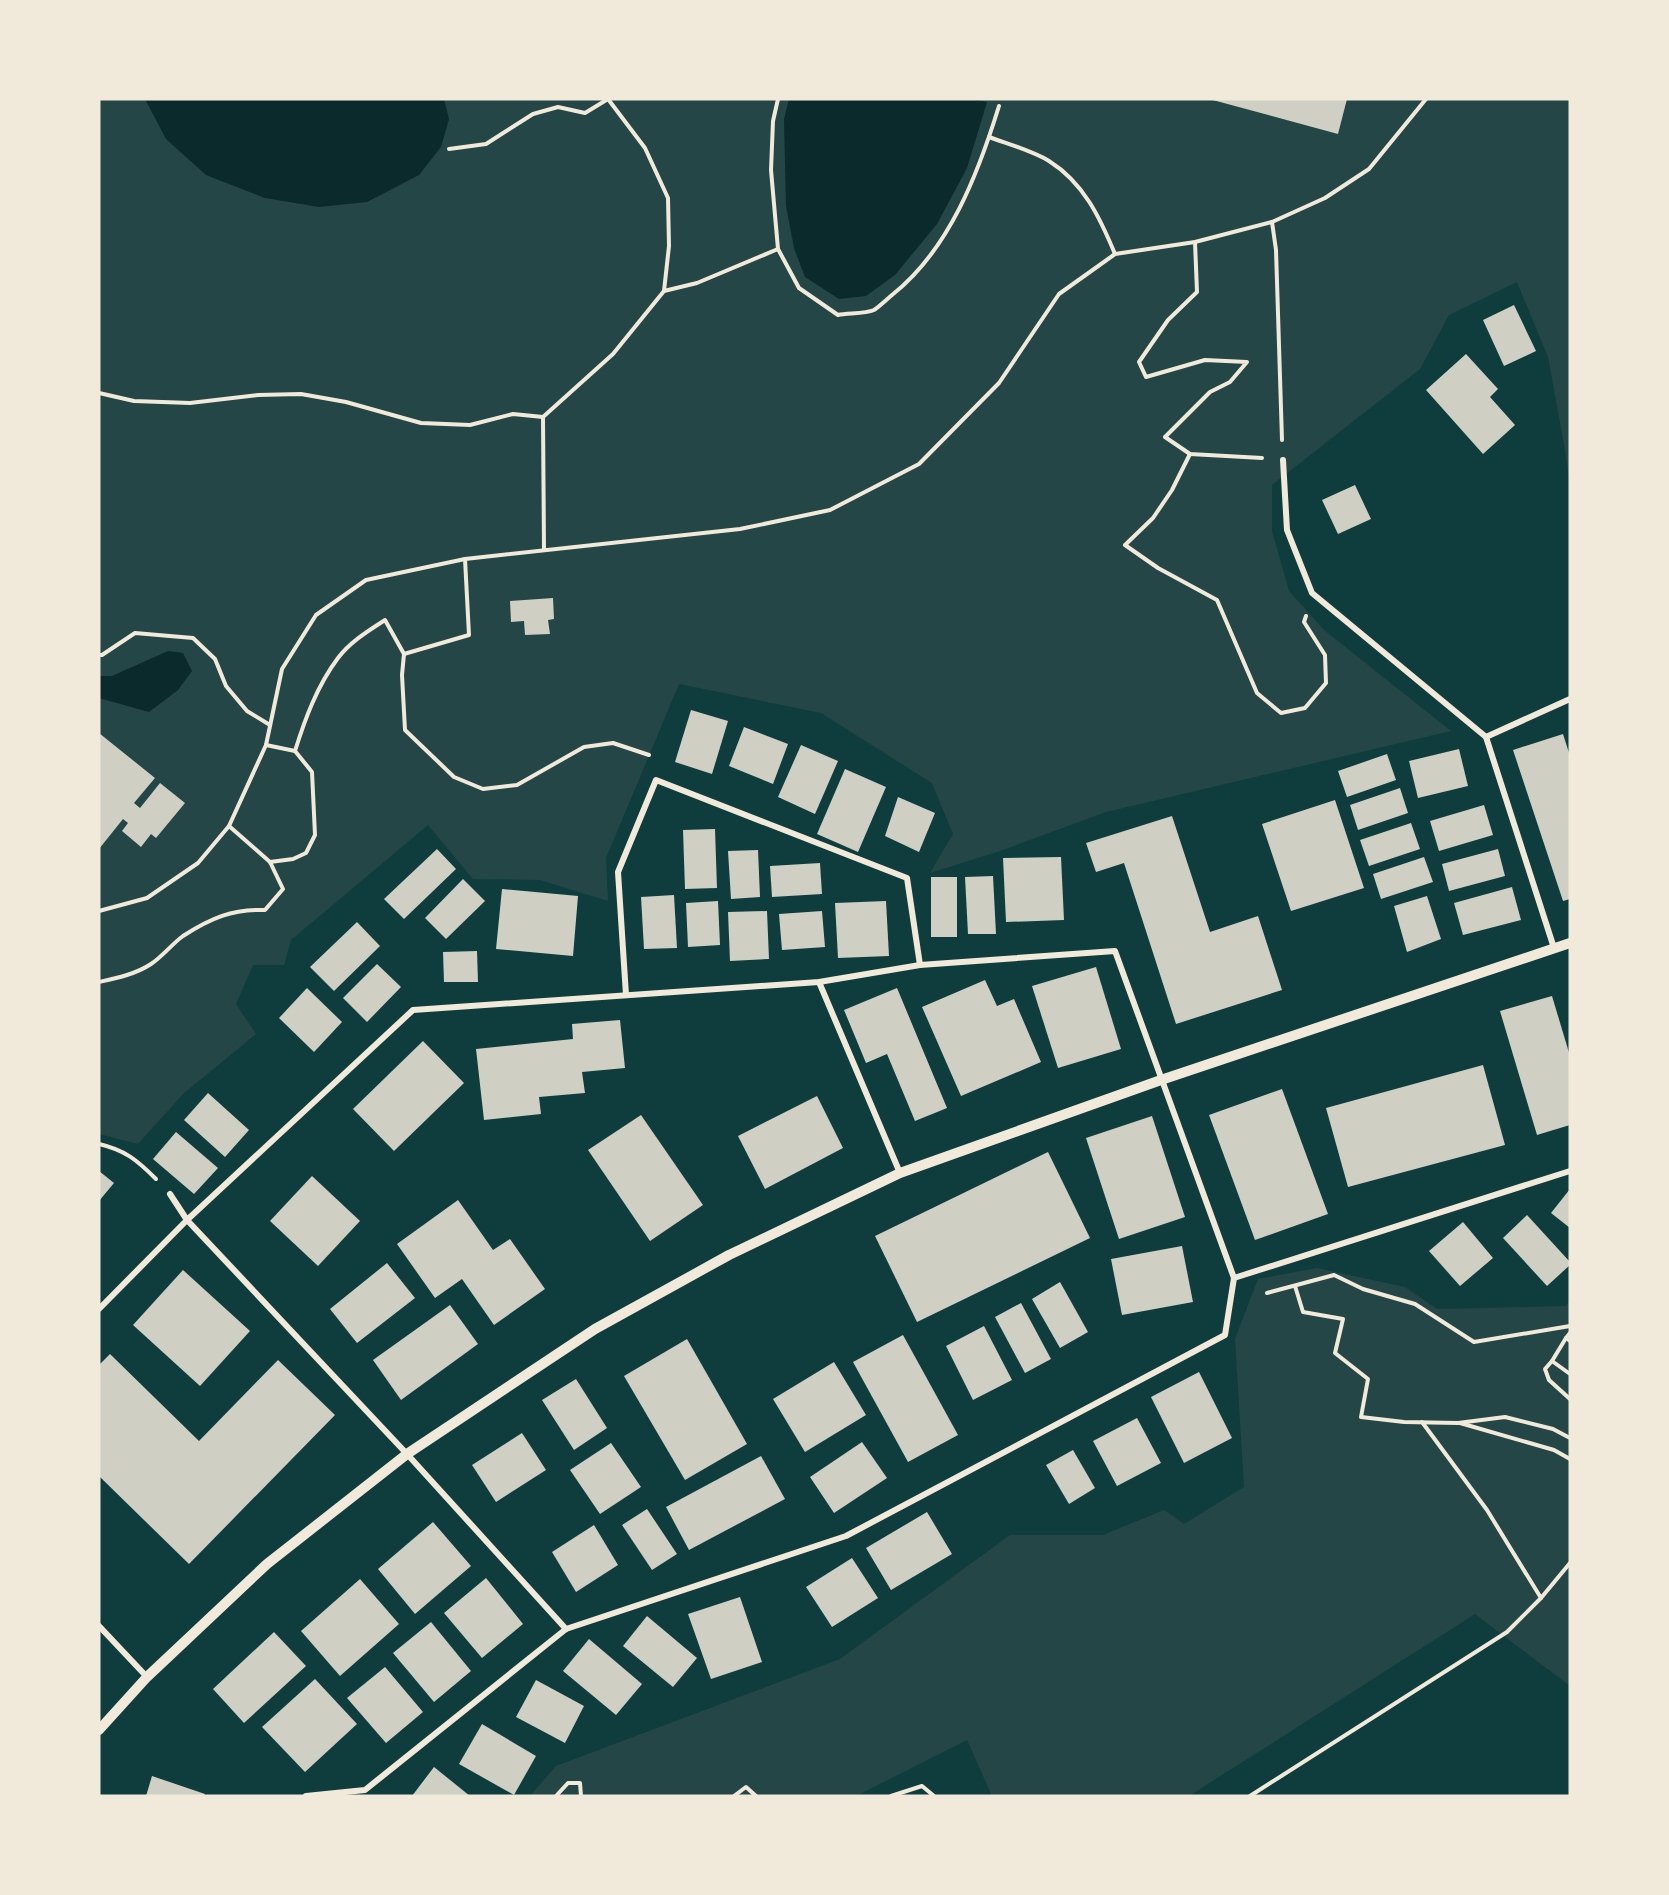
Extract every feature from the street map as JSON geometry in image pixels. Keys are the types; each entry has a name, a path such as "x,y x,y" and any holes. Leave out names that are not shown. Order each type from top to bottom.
{"street":[{"path":"1283,460 1287,530 1312,593 1486,737 1554,948"},
{"path":"1486,737 1570,699"},
{"path":"626,995 618,872 656,780 907,879 920,965"},
{"path":"99,1730 147,1677 267,1564 407,1454 595,1329 729,1255 900,1173 1161,1080 1570,942"},
{"path":"99,1309 187,1220 413,1010 819,982 920,965 1115,951 1234,1278 1225,1335 846,1536 566,1629 365,1790 306,1796"},
{"path":"819,982 900,1173"},
{"path":"1234,1278 1570,1171"},
{"path":"170,1194 187,1220 407,1454 566,1629"},
{"path":"99,1626 147,1677"}],"path":[{"path":"99,393 134,401 190,403 258,395 301,394 346,402 421,423 470,425 513,414 543,417 613,354 664,291 669,246 668,198 645,148 608,99 585,112 558,107 533,114 486,144 449,149"},
{"path":"778,99 773,121 771,170 778,249 800,288 838,315 873,310 909,281 937,247 961,203 989,137 999,106"},
{"path":"99,911 147,898 198,863 229,826 266,745 282,669 316,615 366,580 465,559 740,530 830,510 919,464 999,383 1059,294 1115,254 1195,242 1272,222 1325,198 1369,169 1426,99"},
{"path":"989,137 1049,161 1078,185 1098,214 1115,254"},
{"path":"1195,242 1197,292 1168,320 1139,362 1146,377 1205,360 1247,362 1230,382 1210,392 1165,437 1190,454 1283,460 1276,250 1272,222"},
{"path":"664,291 697,284 778,249"},
{"path":"543,417 544,550"},
{"path":"1190,454 1173,490 1153,518 1125,544 1158,568 1218,600 1257,693 1281,713 1305,708 1326,683 1325,655 1304,622 1312,593"},
{"path":"404,654 469,635 465,559"},
{"path":"295,751 306,714 338,657 360,636 385,620 404,654 402,675 405,730 454,777 483,789 517,785 584,747 613,743 649,755"},
{"path":"99,655 135,633 193,638 215,659 226,687 247,711 270,725"},
{"path":"266,745 295,751 312,772 315,835 306,854 292,859 270,862"},
{"path":"99,982 130,974 152,964 183,937 224,914 246,909 266,910 283,889 270,862 229,826"},
{"path":"99,1144 118,1149 144,1167"},
{"path":"1264,1294 1334,1275 1363,1289 1415,1305 1474,1342 1570,1326"},
{"path":"1295,1287 1303,1312 1343,1319 1335,1353 1368,1379 1361,1417 1458,1423 1505,1417 1553,1429 1570,1438"},
{"path":"1570,1333 1568,1340 1545,1369 1549,1380 1570,1399"},
{"path":"1552,1361 1570,1374"},
{"path":"1422,1422 1487,1510 1541,1598"},
{"path":"1458,1423 1554,1450 1570,1460"},
{"path":"1250,1796 1507,1632 1541,1598 1570,1563"},
{"path":"556,1796 568,1783 580,1783 581,1796"},
{"path":"891,1796 922,1785 934,1796"},
{"path":"734,1796 746,1787 756,1796"}],"shaded area":[{"path":"99,99 1570,99 1570,487 1548,357 1517,282 1449,315 1420,369 1272,485 1272,531 1289,591 1324,630 1451,731 1106,812 1000,851 930,873 953,834 932,783 821,713 679,684 606,858 608,901 540,880 473,879 428,825 291,940 284,965 253,965 236,1004 256,1034 183,1094 138,1144 99,1134"},
{"path":"145,99 444,99 449,119 441,147 419,175 367,202 319,207 265,198 206,175 166,139"},
{"path":"789,99 973,99 987,102 967,168 937,224 895,275 866,296 839,299 805,277 794,248 786,206 784,119"},
{"path":"168,651 183,653 192,671 178,690 149,712 99,698 99,676 112,676"},
{"path":"1317,1268 1405,1287 1437,1309 1566,1306 1570,1300 1570,1686 1475,1614 1189,1796 992,1796 967,1740 856,1796 530,1796 556,1766 840,1659 1010,1535 1103,1535 1164,1510 1184,1524 1244,1487 1235,1339 1258,1279"}],"building":[{"path":"1209,99 1347,99 1338,134"},
{"path":"1514,305 1536,351 1504,366 1483,320"},
{"path":"1466,354 1498,389 1490,397 1515,425 1483,454 1426,390"},
{"path":"1355,485 1371,519 1338,534 1322,500"},
{"path":"553,598 554,619 548,620 550,634 525,635 524,621 511,622 510,601"},
{"path":"691,710 728,721 712,774 675,762"},
{"path":"744,727 788,744 773,784 729,766"},
{"path":"99,733 155,778 134,803 140,808 160,783 185,803 156,838 151,834 141,847 122,831 128,823 123,819 99,849"},
{"path":"1563,734 1570,756 1570,899 1563,901 1513,750"},
{"path":"801,745 838,761 815,814 778,797"},
{"path":"1459,749 1468,786 1418,798 1409,761"},
{"path":"1387,754 1396,780 1347,797 1338,771"},
{"path":"845,769 886,787 858,852 817,834"},
{"path":"1400,788 1408,813 1358,830 1350,805"},
{"path":"898,797 935,813 919,852 885,836"},
{"path":"1335,800 1364,888 1291,911 1262,824"},
{"path":"1484,805 1493,835 1439,851 1430,821"},
{"path":"1172,816 1210,932 1258,916 1282,990 1176,1024 1124,863 1096,872 1086,843"},
{"path":"1411,823 1420,849 1369,866 1360,840"},
{"path":"715,829 717,888 685,889 683,830"},
{"path":"437,849 456,869 404,919 384,899"},
{"path":"1498,849 1505,876 1449,891 1442,864"},
{"path":"758,850 760,897 731,899 728,851"},
{"path":"1061,857 1064,920 1006,922 1003,858"},
{"path":"1424,857 1433,882 1381,899 1373,874"},
{"path":"820,863 822,894 772,897 770,866"},
{"path":"993,876 996,934 968,934 965,877"},
{"path":"931,877 957,877 957,937 931,937"},
{"path":"463,879 485,901 446,939 425,918"},
{"path":"1512,887 1521,920 1463,935 1454,903"},
{"path":"502,889 578,896 573,956 496,949"},
{"path":"674,895 677,948 644,949 641,897"},
{"path":"1427,896 1441,939 1407,952 1394,906"},
{"path":"718,901 720,945 688,947 686,903"},
{"path":"886,901 889,956 838,958 835,903"},
{"path":"767,911 769,959 730,961 728,912"},
{"path":"822,911 825,947 782,950 779,914"},
{"path":"357,922 380,946 334,991 310,967"},
{"path":"477,951 478,982 444,982 443,952"},
{"path":"377,964 401,987 367,1022 343,998"},
{"path":"1096,967 1121,1049 1058,1068 1032,986"},
{"path":"985,980 997,1006 1014,999 1041,1062 961,1096 922,1007"},
{"path":"307,988 342,1022 314,1052 279,1018"},
{"path":"897,988 947,1108 915,1121 887,1054 866,1063 844,1010"},
{"path":"1552,996 1570,1056 1570,1125 1537,1135 1500,1011"},
{"path":"620,1020 625,1068 582,1072 585,1093 539,1097 541,1114 484,1120 476,1049 573,1039 572,1024"},
{"path":"423,1041 464,1083 394,1151 353,1109"},
{"path":"1483,1065 1505,1145 1348,1187 1326,1108"},
{"path":"1282,1089 1328,1214 1255,1240 1209,1115"},
{"path":"208,1093 249,1130 225,1157 184,1120"},
{"path":"817,1096 843,1148 765,1189 738,1136"},
{"path":"641,1115 703,1205 650,1241 588,1150"},
{"path":"1152,1116 1185,1217 1119,1239 1086,1138"},
{"path":"176,1132 218,1168 194,1194 153,1159"},
{"path":"1048,1152 1090,1238 917,1322 875,1236"},
{"path":"99,1171 114,1183 99,1201"},
{"path":"312,1176 360,1221 318,1266 270,1221"},
{"path":"1570,1189 1570,1228 1551,1213"},
{"path":"458,1200 493,1250 510,1239 545,1289 494,1325 462,1279 435,1298 397,1244"},
{"path":"1527,1215 1570,1262 1570,1265 1547,1286 1503,1238"},
{"path":"1463,1222 1493,1258 1460,1286 1429,1251"},
{"path":"1182,1246 1193,1302 1122,1315 1111,1259"},
{"path":"387,1263 415,1298 357,1343 330,1309"},
{"path":"183,1270 250,1331 200,1386 133,1325"},
{"path":"1060,1282 1088,1332 1060,1348 1032,1299"},
{"path":"1021,1303 1051,1359 1025,1373 995,1317"},
{"path":"450,1305 478,1344 401,1400 373,1360"},
{"path":"984,1326 1012,1380 973,1400 946,1346"},
{"path":"903,1335 958,1435 908,1462 853,1362"},
{"path":"687,1339 747,1444 685,1480 624,1376"},
{"path":"110,1354 199,1441 278,1360 335,1415 189,1564 99,1476 99,1365"},
{"path":"834,1362 866,1415 805,1452 773,1399"},
{"path":"1199,1372 1232,1438 1184,1463 1151,1397"},
{"path":"576,1379 607,1428 574,1450 542,1400"},
{"path":"1137,1418 1161,1463 1117,1486 1093,1441"},
{"path":"522,1433 546,1470 496,1502 472,1465"},
{"path":"862,1442 887,1478 834,1513 810,1477"},
{"path":"611,1443 641,1487 600,1514 570,1470"},
{"path":"1073,1450 1095,1488 1069,1504 1046,1465"},
{"path":"761,1456 785,1499 689,1550 666,1507"},
{"path":"647,1509 677,1554 652,1570 622,1525"},
{"path":"927,1512 952,1554 891,1590 866,1548"},
{"path":"433,1522 471,1566 415,1614 378,1569"},
{"path":"594,1525 618,1565 576,1592 552,1552"},
{"path":"852,1558 878,1598 832,1627 806,1587"},
{"path":"486,1578 523,1624 482,1658 444,1613"},
{"path":"360,1579 399,1624 340,1676 301,1631"},
{"path":"740,1597 762,1662 711,1679 688,1614"},
{"path":"647,1616 697,1658 673,1687 623,1646"},
{"path":"431,1622 471,1671 434,1702 393,1653"},
{"path":"274,1632 306,1666 244,1723 213,1689"},
{"path":"589,1639 642,1684 616,1715 563,1671"},
{"path":"385,1667 423,1712 386,1743 347,1698"},
{"path":"315,1679 357,1724 305,1772 262,1727"},
{"path":"536,1680 584,1706 565,1743 516,1717"},
{"path":"482,1724 536,1756 514,1795 459,1764"},
{"path":"434,1767 470,1796 412,1796"},
{"path":"152,1776 205,1794 204,1796 146,1796"}]}
